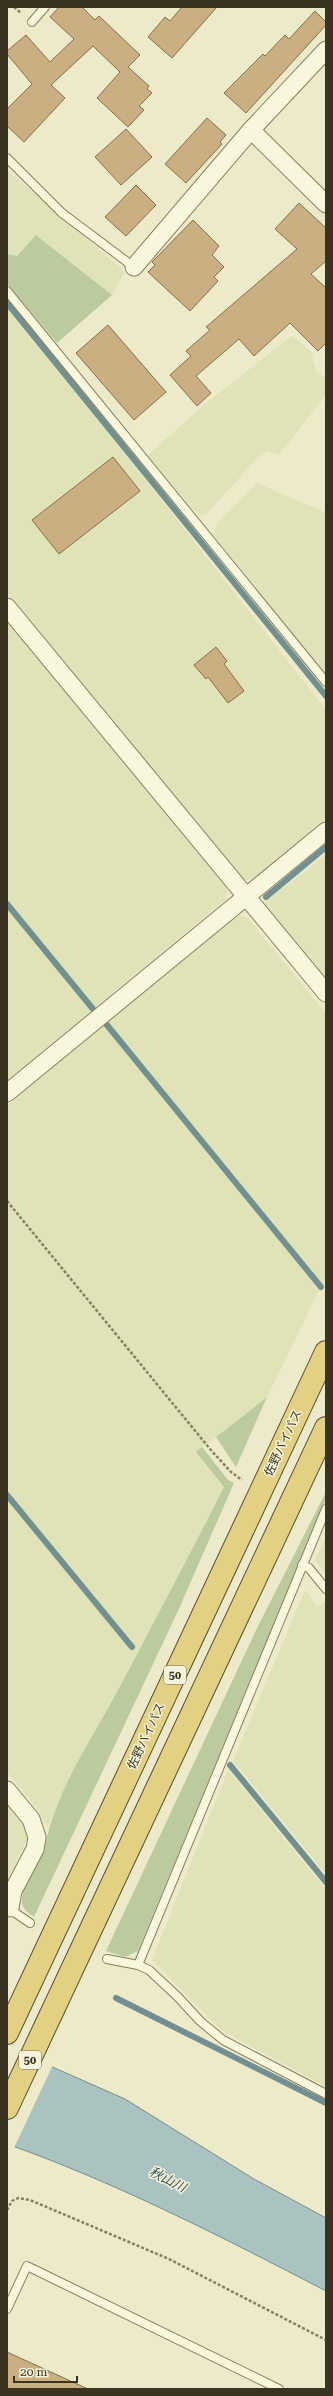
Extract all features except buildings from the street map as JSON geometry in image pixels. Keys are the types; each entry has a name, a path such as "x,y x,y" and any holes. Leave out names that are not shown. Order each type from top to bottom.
{"highway":[{"name":"佐野バイパス","path":"7,2033 326,1352"},
{"name":"50","path":"7,2108 326,1428"}],"street":[{"path":"134,267 251,130 326,50"},
{"path":"251,130 326,204"},
{"path":"7,607 326,993"},
{"path":"7,1093 326,831"},
{"path":"7,1790 31,1819 37,1838 34,1849 13,1892 8,1908"}],"lane":[{"path":"32,22 45,7"},
{"path":"7,158 62,212 134,267"},
{"path":"7,291 326,682"},
{"path":"138,1965 326,1509"},
{"path":"302,1565 309,1568 326,1589"},
{"path":"8,1908 30,1923"},
{"path":"107,1959 138,1965 149,1970 163,1982 200,2021 223,2040 326,2094"},
{"path":"7,2309 27,2266 279,2389"}],"path":[{"path":"7,1201 210,1449 231,1472 261,1490"},
{"path":"7,2210 12,2200 18,2198 30,2200 169,2259 326,2340"}],"green space":[{"path":"7,170 125,272 112,295 37,235 16,256 7,254"},
{"path":"36,235 112,295 57,343 7,283 7,254 17,256"},
{"path":"7,309 161,499 326,710 326,818 250,880 245,880 7,593"},
{"path":"292,336 315,355 312,357 316,370 326,379 326,395 279,455 267,451 256,460 207,513 198,515 148,455 206,403"},
{"path":"257,483 326,513 326,674 213,534 217,524"},
{"path":"7,621 228,890 226,899 7,1080"},
{"path":"326,855 326,980 264,903"},
{"path":"238,914 248,918 326,1014 326,1276 267,1397 196,1452 224,1487 180,1574 69,1779 47,1827 39,1811 7,1772 7,1106"},
{"path":"267,1397 236,1467 216,1437"},
{"path":"202,1447 228,1480 234,1483 178,1611 34,1917 23,1907 23,1893 28,1877 41,1853 59,1801 67,1783 113,1699 224,1487 196,1452"},
{"path":"326,1492 326,1499 138,1951 125,1957 106,1951 257,1628"},
{"path":"326,1536 326,1574 315,1561"},
{"path":"305,1590 318,1608 324,1602 326,1605 326,1874 233,1761"},
{"path":"228,1770 326,1890 326,2087 221,2030 152,1960"},
{"path":"7,1802 23,1821 29,1835 7,1882"}],"water":[{"name":"秋山川","path":"7,2047 125,2099 254,2179 326,2218 326,2291 209,2231 128,2193 48,2159 7,2144"}],"pier":[{"path":"7,2045 53,2065 14,2148 7,2146"}],"waterway":[{"path":"7,303 326,696"},
{"path":"266,897 326,847"},
{"path":"7,904 93,1009"},
{"path":"107,1025 321,1287"},
{"path":"7,1495 132,1647"},
{"path":"230,1765 326,1882"},
{"path":"116,1998 326,2103"}]}
